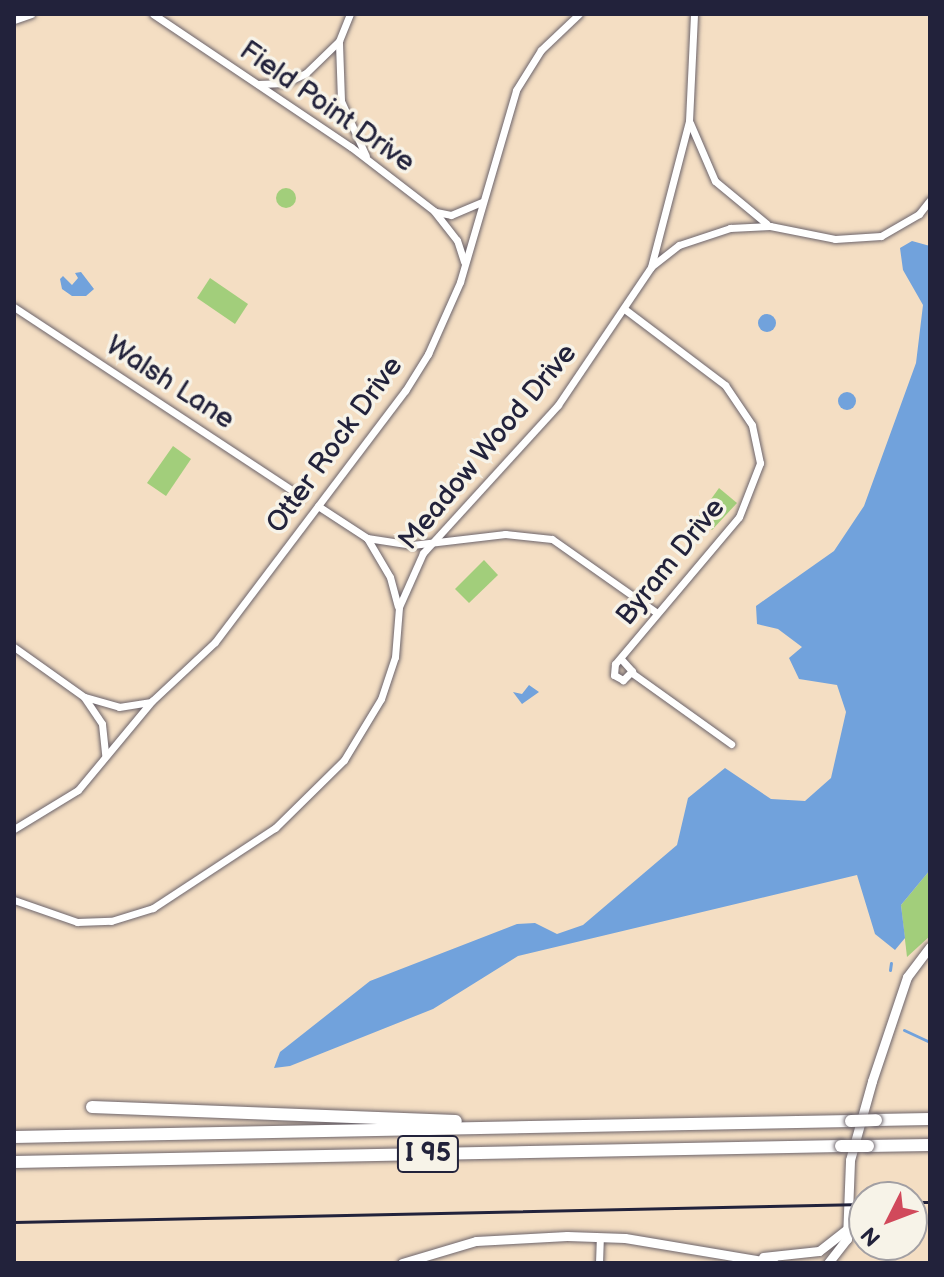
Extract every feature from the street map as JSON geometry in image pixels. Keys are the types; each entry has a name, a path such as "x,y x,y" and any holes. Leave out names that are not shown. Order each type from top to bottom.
{"highway":[{"path":"92,1107 527,1127"},
{"name":"I 95","path":"14,1137 930,1119"},
{"name":"I 95","path":"14,1162 930,1145"}],"main road":[{"path":"828,1263 845,1248 850,1160 872,1081 907,977 930,947"},
{"path":"760,1258 819,1251 847,1229"},
{"path":"402,1263 476,1241 600,1237 760,1258 774,1263"}],"street":[{"path":"14,20 31,14"},
{"name":"Field Point Drive","path":"153,14 368,160 434,211 457,240 465,264"},
{"path":"350,14 339,41 341,101 368,160"},
{"name":"Otter Rock Drive","path":"14,829 64,802 152,701 215,642 428,354 465,264 516,90 541,50 579,14"},
{"name":"Meadow Wood Drive","path":"14,900 77,922 123,917 171,899 275,828 344,760 370,721 395,657 399,607 429,545 558,405 626,310 651,267 689,121 692,16"},
{"path":"257,84 297,78 339,41"},
{"path":"689,121 715,181 770,226"},
{"path":"651,267 706,233 770,226 835,239 870,238 895,230 930,200"},
{"path":"434,211 451,215 481,202"},
{"name":"Walsh Lane","path":"14,307 301,496"},
{"name":"Byram Drive","path":"622,660 630,664 632,673 623,680 614,675 613,666 622,660 656,612 739,517 758,477 760,451 752,425 725,385 626,310"},
{"path":"318,506 367,538 390,577 399,607"},
{"path":"367,538 429,545 505,534 552,539 656,612"},
{"path":"14,647 84,697 119,707 152,701"},
{"path":"632,673 731,744"},
{"path":"84,697 102,724 104,756"},
{"path":"599,1263 600,1237"}],"green space":[{"path":"282,188 290,188 296,198 290,208 282,208 276,202 276,194"},
{"path":"210,278 248,304 235,324 197,298"},
{"path":"173,446 191,459 166,496 147,483"},
{"path":"719,488 737,503 712,530 699,516"},
{"path":"484,560 498,575 469,603 455,589"},
{"path":"930,870 930,936 907,957 901,905"}],"water":[{"path":"912,241 930,246 930,870 901,905 905,938 895,950 875,934 857,875 518,956 433,1009 290,1066 274,1068 280,1052 370,981 517,924 535,923 557,934 583,925 677,845 688,798 725,768 771,799 805,801 831,778 846,712 837,685 799,679 789,658 802,647 778,629 757,624 756,606 834,551 864,506 916,363 923,305 903,270 900,248"},
{"path":"81,272 94,289 86,296 72,296 62,289 60,279 63,276 72,285 78,278 75,273"},
{"path":"763,314 771,314 776,323 774,330 763,332 758,327 758,319"},
{"path":"843,392 851,392 856,401 854,408 843,410 838,405 838,397"},
{"path":"529,685 539,692 522,704 513,692 522,694"}],"waterway":[{"path":"890,970 891,963"},
{"path":"904,1030 930,1042"}],"railway":[{"path":"14,1222 848,1204"}]}
